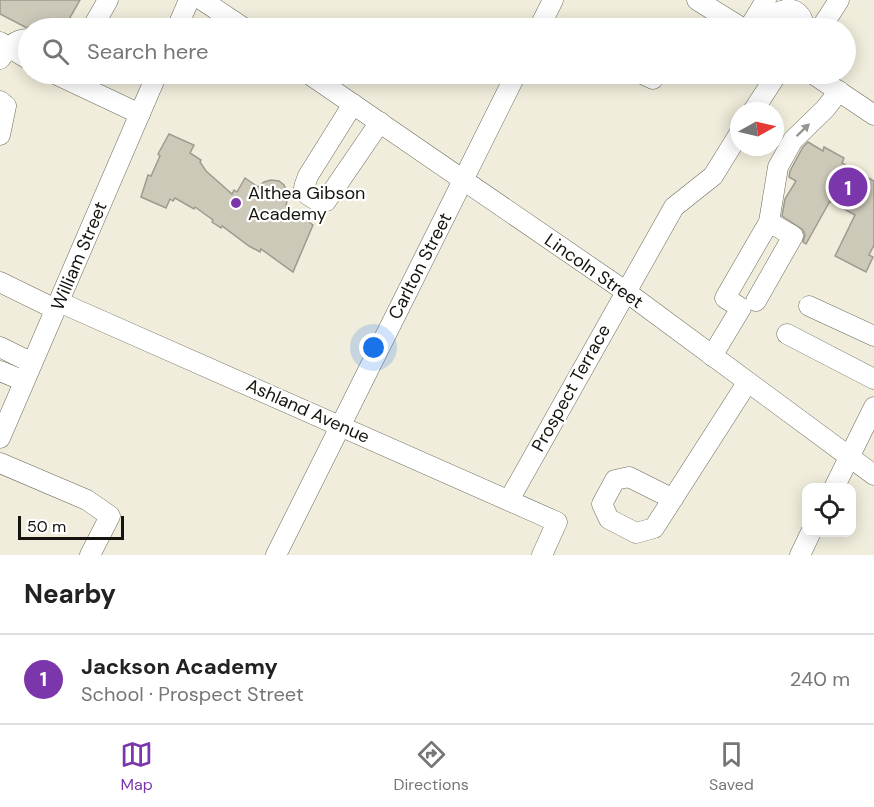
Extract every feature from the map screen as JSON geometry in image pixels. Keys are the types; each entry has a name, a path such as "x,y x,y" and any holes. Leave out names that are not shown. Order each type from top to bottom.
{"street":[{"path":"98,18 108,0"},
{"path":"181,18 189,0"},
{"path":"202,0 229,18"},
{"path":"546,18 553,0"},
{"path":"698,0 726,18"},
{"path":"754,18 766,0"},
{"path":"827,18 838,0"},
{"path":"769,18 777,10 787,7 798,10 803,18"},
{"path":"3,49 18,40"},
{"path":"3,49 18,55"},
{"path":"79,84 140,114"},
{"name":"William Street","path":"0,438 153,84"},
{"name":"Lincoln Street","path":"324,84 625,291 874,475"},
{"name":"Carlton Street","path":"276,555 511,84"},
{"path":"759,102 771,84"},
{"path":"828,84 874,115"},
{"path":"712,356 741,308 725,298 769,222 778,167 792,140 825,109 839,91"},
{"path":"0,101 6,106 0,135"},
{"path":"353,104 308,176 304,187 308,195 319,202 326,201 380,122"},
{"name":"Prospect Terrace","path":"509,500 674,207 713,176 730,149"},
{"path":"756,301 793,236 769,222"},
{"name":"Ashland Avenue","path":"0,282 340,426 557,522 542,555"},
{"path":"809,306 874,336"},
{"path":"787,334 874,379"},
{"path":"0,347 32,363"},
{"path":"0,371 24,381"},
{"path":"673,499 747,383"},
{"path":"836,483 874,407"},
{"path":"0,463 87,500 110,516 90,555"},
{"path":"800,555 809,537"}],"building":[{"path":"0,0 80,0 70,18 18,18 18,23 0,14"},
{"name":"Althea Gibson Academy","path":"169,134 194,145 190,153 201,160 206,171 232,194 234,190 237,192 245,178 258,187 271,180 279,181 284,185 288,195 286,206 313,225 293,272 261,249 260,252 222,226 221,228 195,207 194,209 175,198 173,201 170,199 166,208 141,197 148,175 151,176 160,156 158,154"},
{"path":"808,142 823,151 824,147 844,158 842,163 874,181 874,245 869,255 873,257 866,272 835,256 855,215 830,201 806,244 803,242 805,235 803,230 782,216 785,199 796,181 789,177 790,171"}],"place":[{"name":"Jackson Academy","path":"848,187"},
{"name":"Althea Gibson Academy","path":"236,203"}]}
